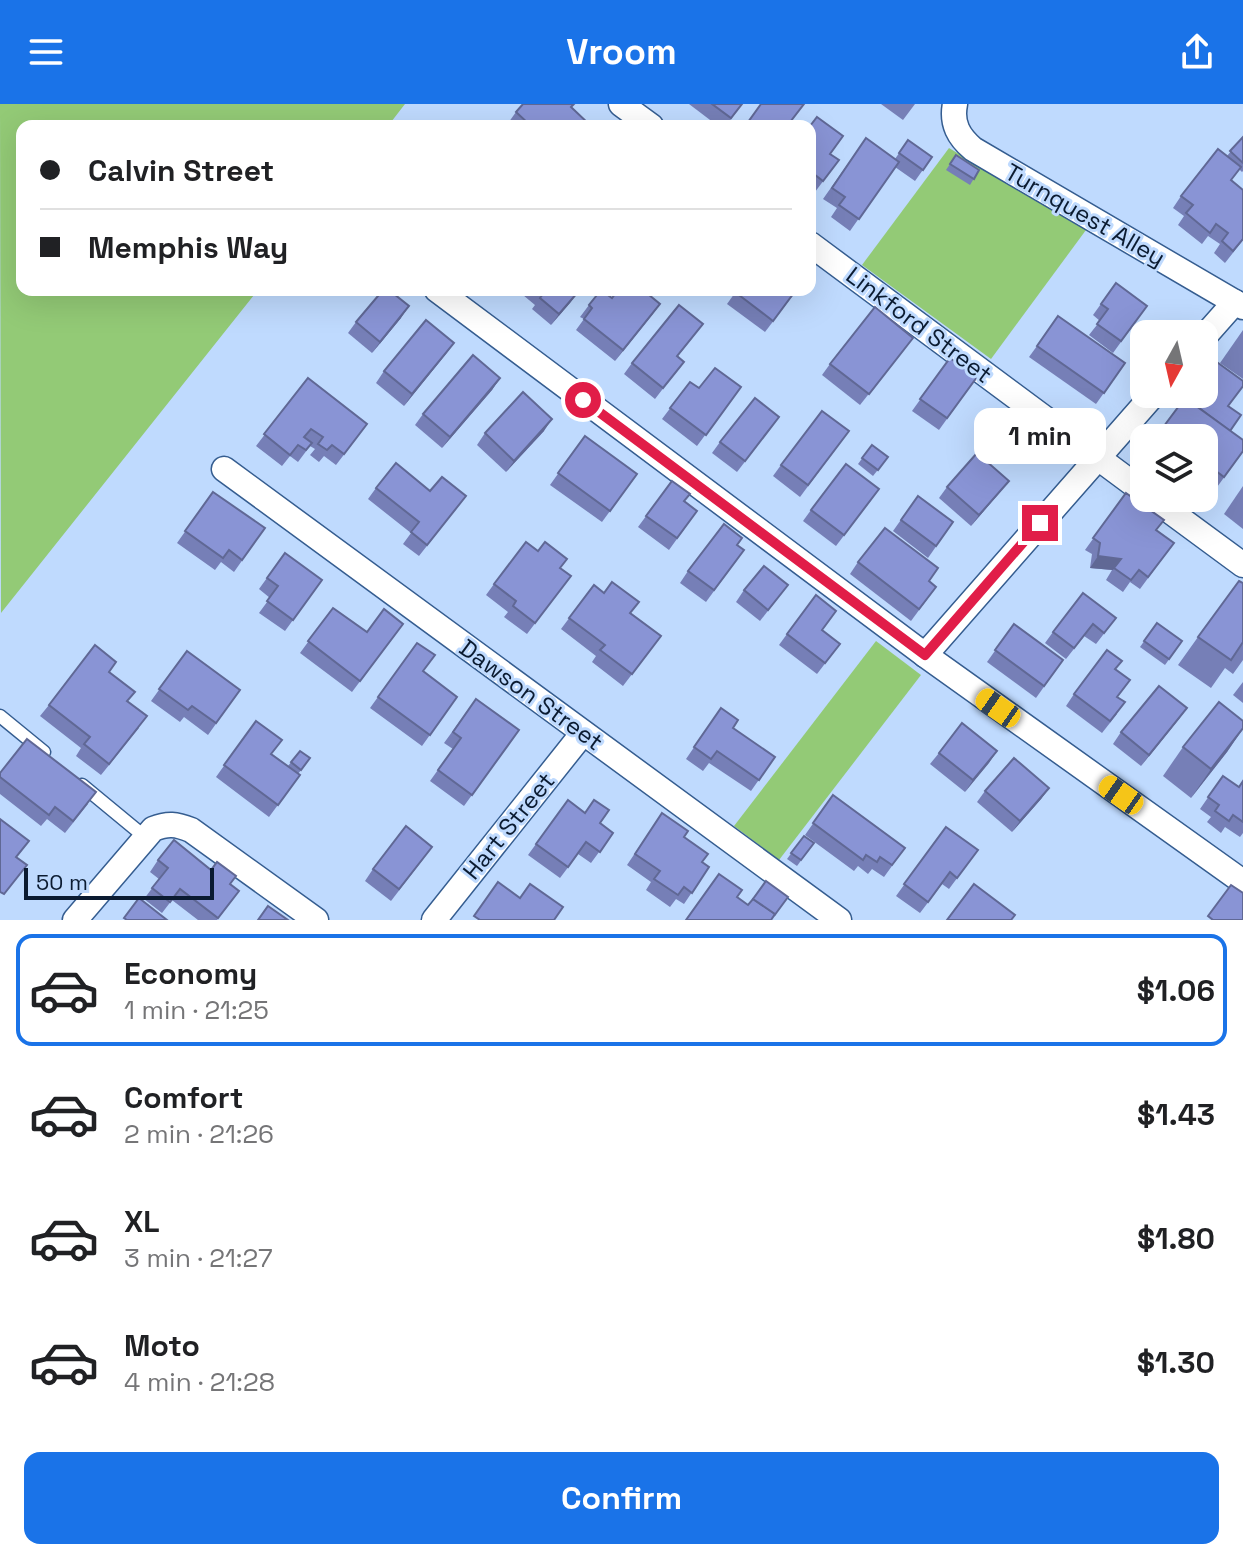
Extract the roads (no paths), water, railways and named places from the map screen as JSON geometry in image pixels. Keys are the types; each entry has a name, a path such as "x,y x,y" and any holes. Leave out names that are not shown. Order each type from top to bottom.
{"street":[{"path":"621,104 643,120"},
{"name":"Turnquest Alley","path":"955,104 957,130 973,149 1239,305"},
{"name":"Linkford Street","path":"816,248 1130,482"},
{"path":"445,296 925,655 1243,882"},
{"path":"1218,324 1239,305"},
{"path":"925,655 1142,408"},
{"name":"Dawson Street","path":"224,469 839,920"},
{"path":"1171,512 1243,565"},
{"name":"Hart Street","path":"434,920 583,733"},
{"path":"75,920 145,837 165,824 177,824 191,830 316,920"}],"lane":[{"path":"0,716 48,756"},
{"path":"73,776 145,837"}]}
